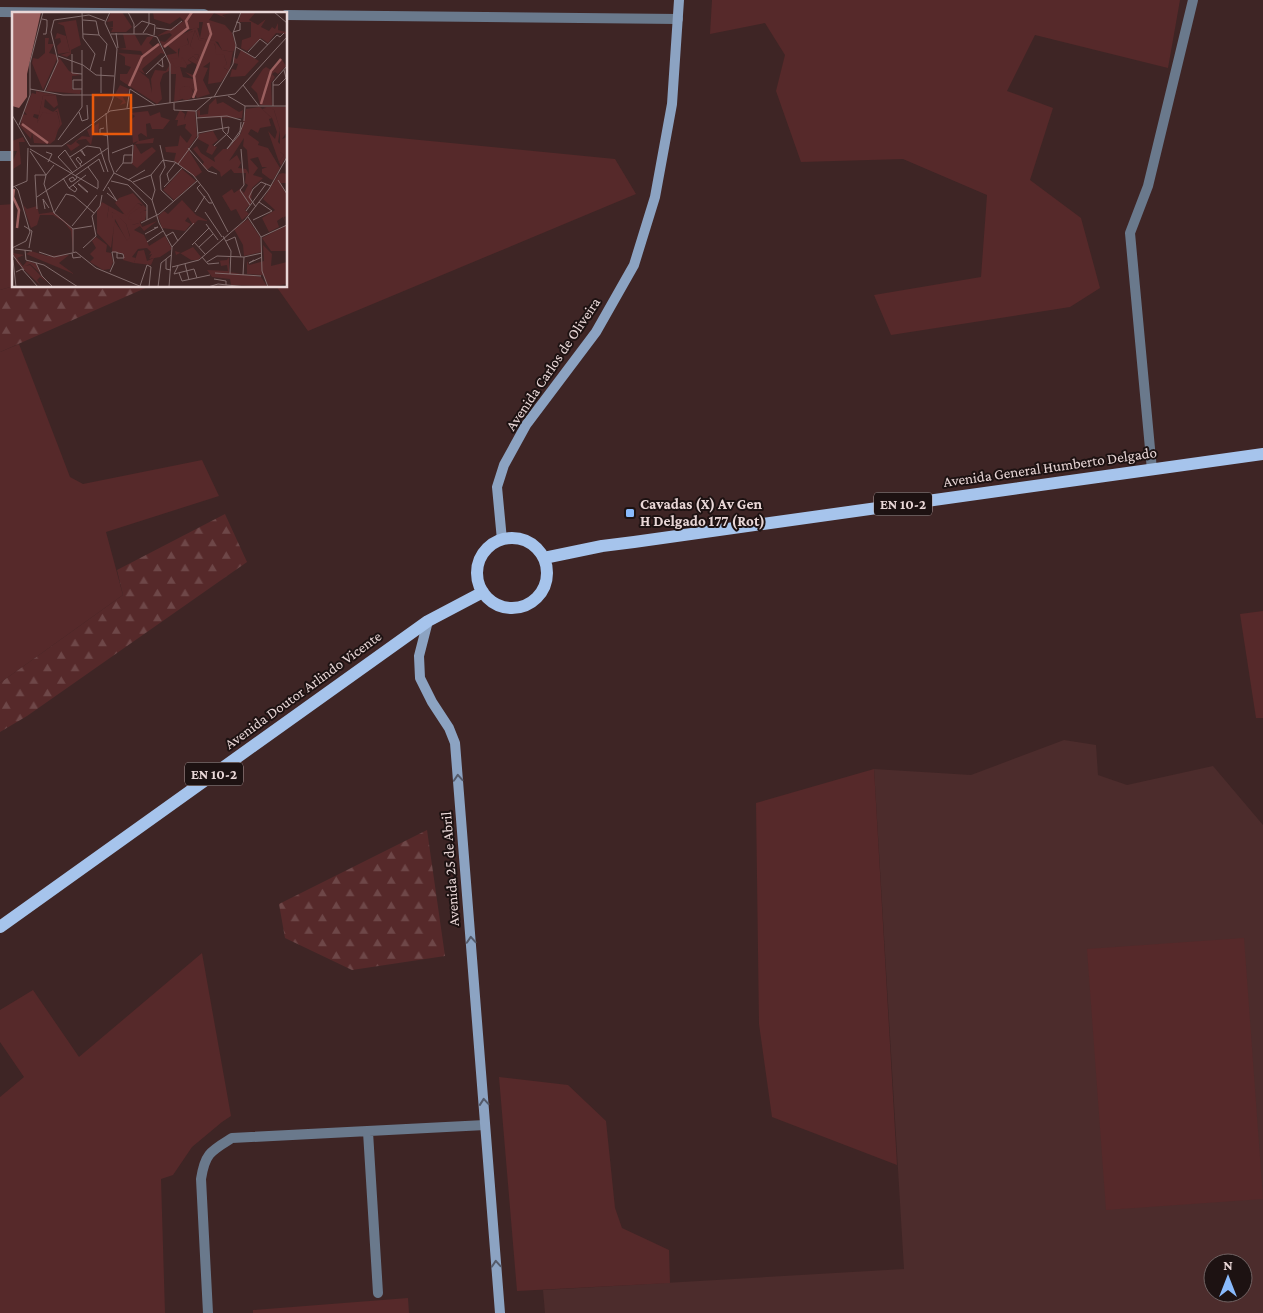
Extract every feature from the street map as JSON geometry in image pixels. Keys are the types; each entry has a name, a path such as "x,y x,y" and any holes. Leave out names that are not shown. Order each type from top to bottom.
{"main road":[{"name":"Avenida Carlos de Oliveira","path":"502,540 497,487 504,465 526,425 596,332 634,265 655,197 672,104 679,0"},
{"name":"Avenida General Humberto Delgado","path":"544,558 610,545 1263,454"},
{"path":"512,538 531,543 544,558 547,571 546,584 540,595 530,603 518,607 504,607 492,602 479,582 477,572 479,561 493,544 502,540 512,538"},
{"name":"Avenida Doutor Arlindo Vicente","path":"0,927 428,621 484,592"},
{"name":"Avenida 25 de Abril","path":"428,621 419,656 420,678 432,702 449,728 455,743 500,1313"}],"street":[{"path":"1152,470 1130,233 1148,186 1193,0"},
{"path":"288,15 678,19"},
{"path":"0,156 11,156"},
{"path":"208,1313 201,1179 203,1164 212,1150 232,1138 486,1125"},
{"path":"368,1132 378,1294"}],"shaded area":[{"path":"1064,740 1096,745 1098,775 1127,785 1213,766 1263,825 1263,1313 545,1313 543,1290 904,1269 874,769 971,775"}],"green space":[{"path":"712,0 1180,0 1168,68 1035,35 1007,91 1053,108 1030,180 1081,218 1100,288 1070,307 891,335 874,295 981,277 987,195 903,159 801,162 776,91 785,55 765,23 710,34"},
{"path":"288,127 615,159 636,194 308,331 277,288 288,288"},
{"path":"12,204 12,287 0,290 0,205"},
{"path":"12,287 145,288 0,352 0,290"},
{"path":"19,344 70,477 83,484 202,460 219,496 106,532 123,595 0,683 0,352"},
{"path":"225,514 247,562 27,716 0,732 0,683 123,595 117,570"},
{"path":"1263,611 1263,718 1256,718 1240,614"},
{"path":"874,769 897,1165 772,1117 759,1024 756,803"},
{"path":"427,830 445,956 352,970 285,938 279,904"},
{"path":"1244,938 1263,1199 1106,1210 1087,949"},
{"path":"202,953 231,1116 192,1147 173,1175 161,1179 165,1313 0,1313 0,1097 24,1077 0,1042 0,1010 33,990 79,1057"},
{"path":"499,1077 568,1085 606,1121 615,1208 622,1228 669,1250 670,1283 517,1291"},
{"path":"408,1298 409,1313 253,1313 253,1310"}],"place":[{"name":"Cavadas (X) Av Gen H Delgado 177 (Rot)","path":"630,513"}]}
